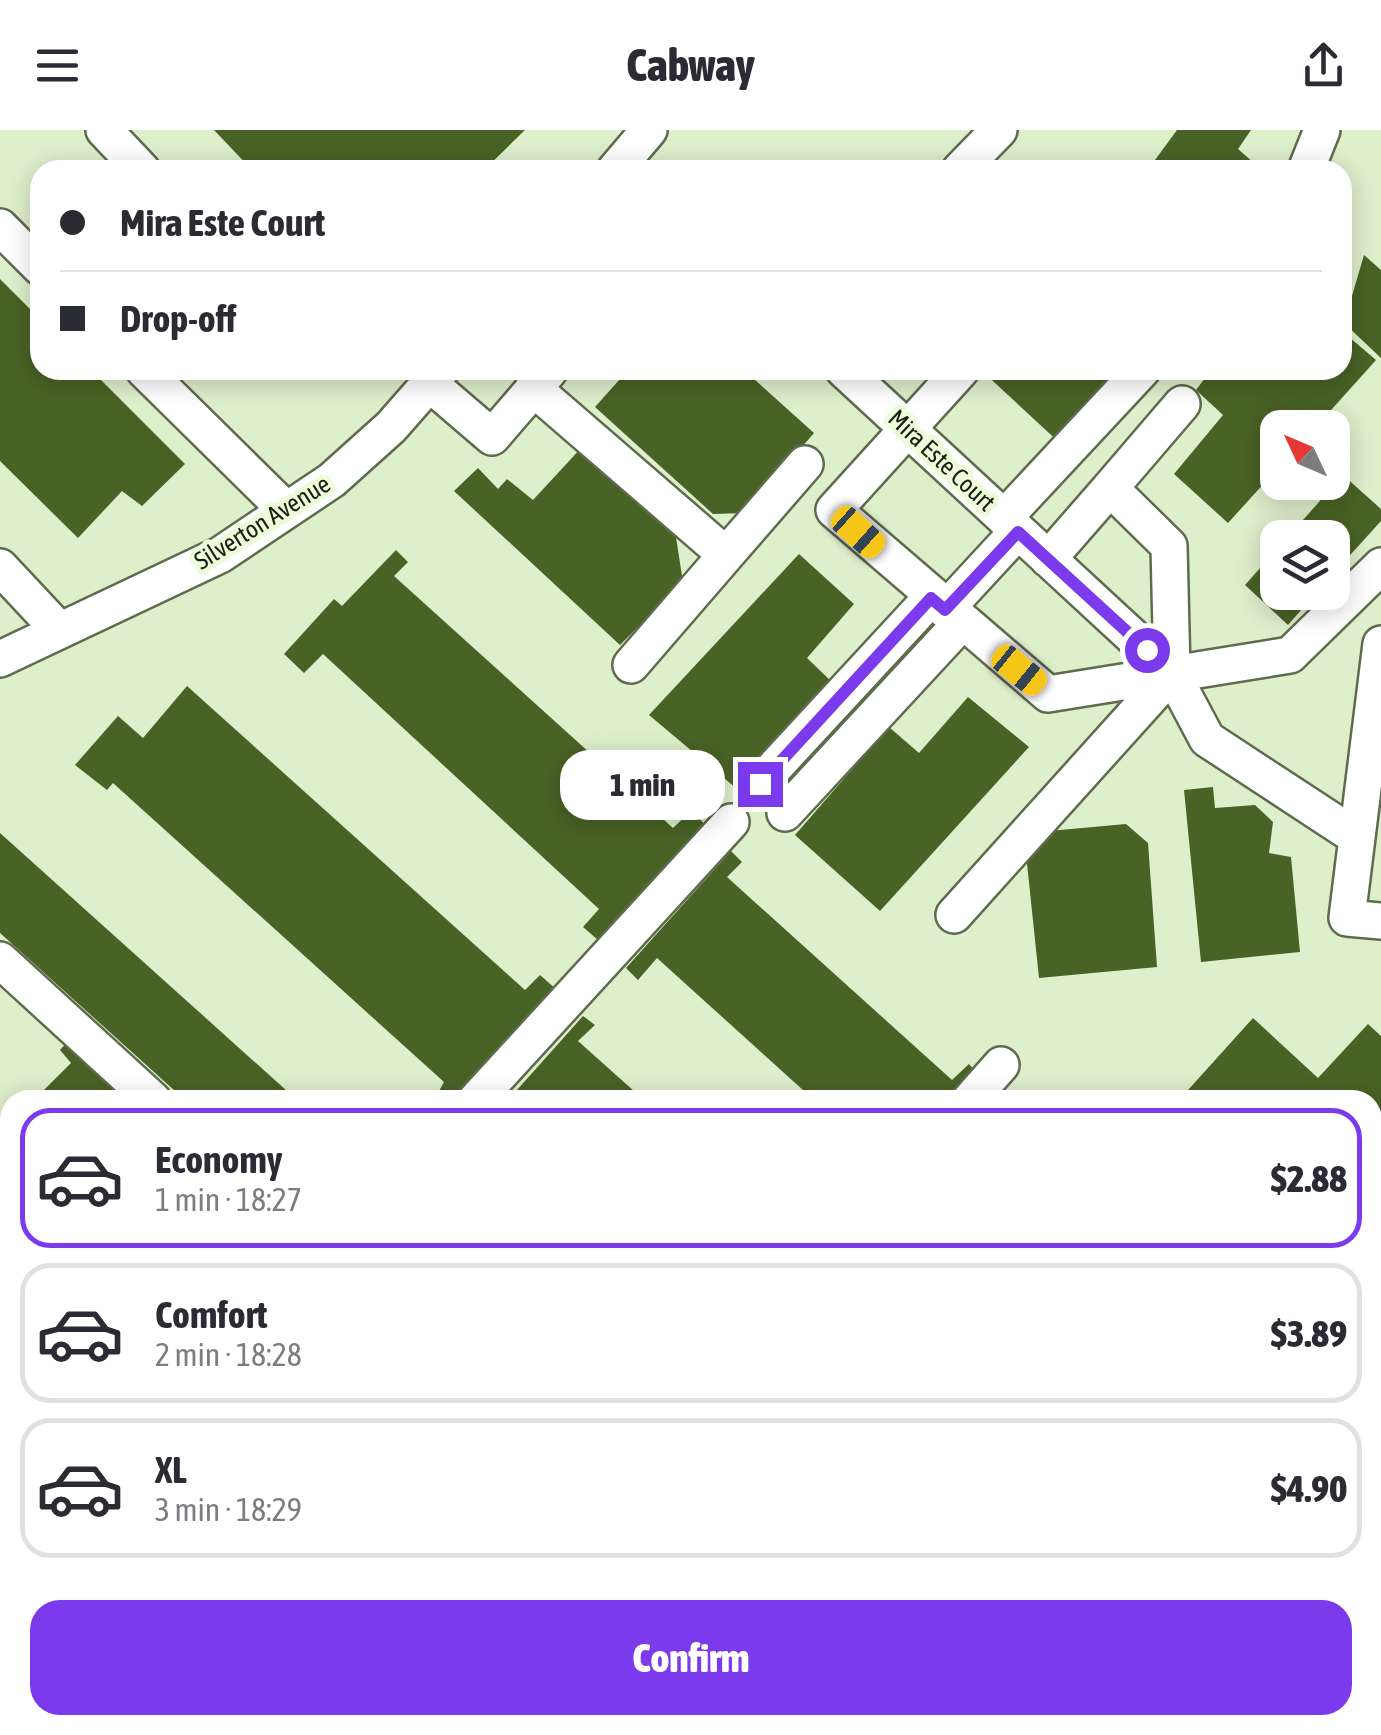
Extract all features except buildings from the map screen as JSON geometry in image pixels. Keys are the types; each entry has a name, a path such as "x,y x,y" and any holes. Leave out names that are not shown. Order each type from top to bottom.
{"street":[{"path":"104,130 132,160"},
{"path":"626,160 649,130"},
{"path":"970,160 999,130"},
{"path":"1310,160 1322,130"},
{"path":"0,227 30,257"},
{"path":"154,380 286,510"},
{"name":"Silverton Avenue","path":"0,659 220,555 354,461 431,380"},
{"path":"439,380 492,437 540,380"},
{"path":"542,380 726,555"},
{"name":"Mira Este Court","path":"855,380 1172,673"},
{"path":"952,380 834,510 1048,694 1290,656 1381,566"},
{"path":"785,813 1011,525 1134,380"},
{"path":"1048,559 1182,404"},
{"path":"631,665 805,464"},
{"path":"1110,488 1169,546 1172,673 1206,738 1355,836"},
{"path":"0,568 59,630"},
{"path":"760,784 946,610"},
{"path":"1381,644 1346,918 1381,920"},
{"path":"954,915 1172,673"},
{"path":"485,1090 730,822"},
{"path":"0,960 142,1090"},
{"path":"979,1090 1002,1065"}],"route":[{"path":"760,784 931,598 945,610 1018,532 1147,650"}]}
